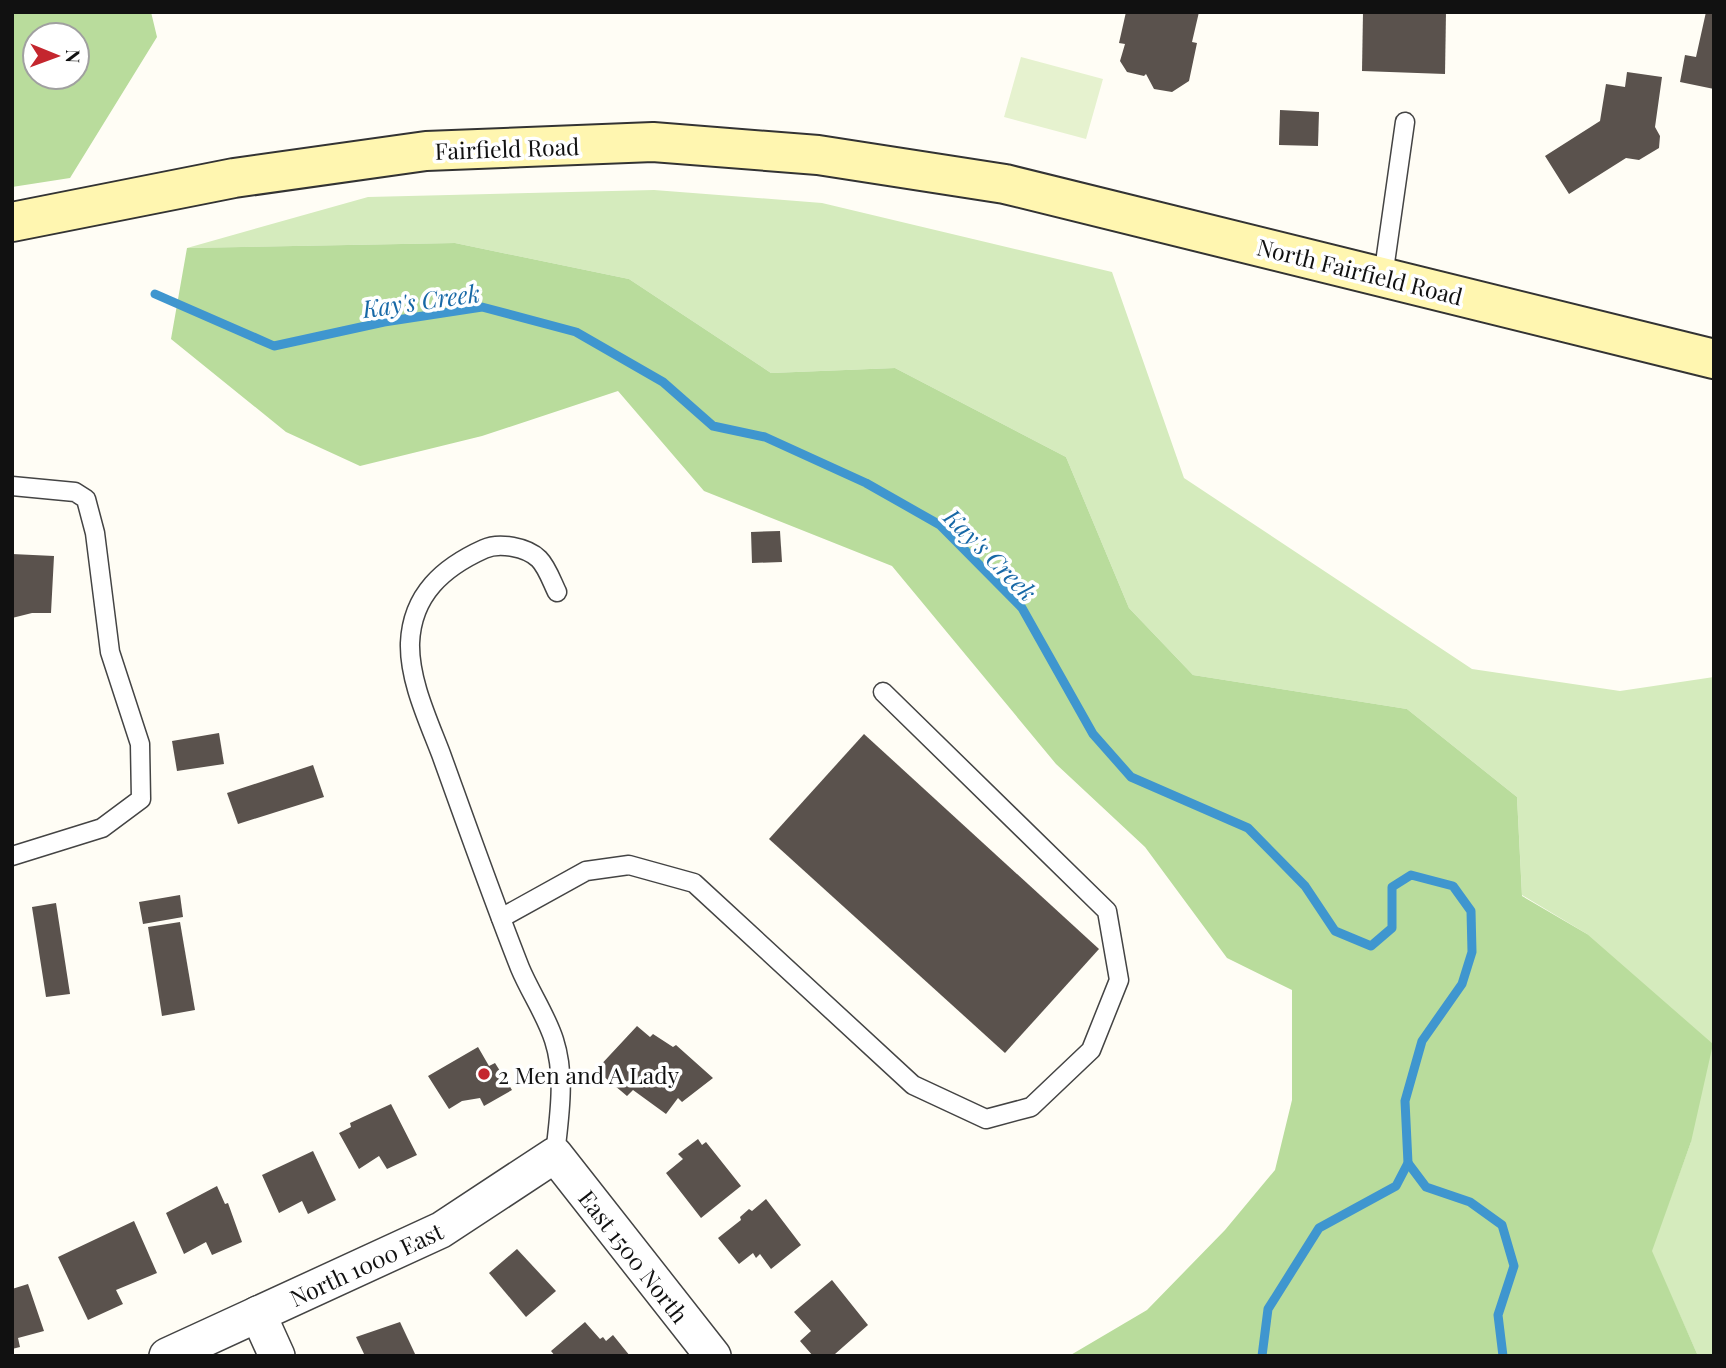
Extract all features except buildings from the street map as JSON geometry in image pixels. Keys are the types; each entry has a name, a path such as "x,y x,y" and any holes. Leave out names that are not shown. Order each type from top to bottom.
{"main road":[{"name":"Fairfield Road","path":"12,222 233,178 426,151 653,142 818,155 1005,184"},
{"name":"North Fairfield Road","path":"1005,184 1714,359"}],"street":[{"name":"North 1000 East","path":"167,1356 441,1230 555,1155"},
{"name":"East 1500 North","path":"555,1155 713,1356"},
{"path":"258,1314 277,1356"}],"lane":[{"path":"1383,277 1405,122"},
{"path":"12,486 75,492 86,499 95,533 110,652 140,744 141,799 102,828 12,856"},
{"path":"555,1155 562,1074 554,1039 532,997 500,918 414,675 410,641 420,606 435,579 463,559 491,546 513,547 539,559 557,592"},
{"path":"500,918 586,871 629,866 694,883 914,1085 986,1119 1031,1107 1091,1050 1119,980 1107,911 883,692"}],"green space":[{"path":"12,12 151,12 157,37 70,178 12,187"},
{"path":"1021,57 1103,79 1086,139 1004,117"},
{"path":"654,190 822,203 1112,272 1184,478 1472,669 1620,691 1714,677 1714,1356 1698,1356 1651,1251 1691,1142 1587,934 1522,895 1517,797 1407,709 1193,675 1129,608 1066,457 895,368 771,373 629,279 455,243 187,248 368,197"},
{"path":"455,243 629,279 771,373 895,368 1066,457 1129,608 1193,675 1407,709 1517,797 1522,896 1587,934 1713,1044 1691,1142 1652,1251 1698,1356 1069,1356 1147,1310 1225,1230 1275,1170 1292,1100 1292,990 1227,958 1145,847 1056,764 892,566 704,491 618,391 482,436 360,466 286,432 171,339 187,248"}],"waterway":[{"name":"Kay's Creek","path":"155,294 274,346 384,322 482,307 576,332 663,382 713,426 765,437 866,483 940,525 1022,608 1093,734 1131,777 1248,828 1305,886 1335,931 1371,946 1392,928 1392,887 1411,875 1453,886 1471,911 1472,952 1462,984 1422,1041 1405,1101 1408,1163 1396,1186 1319,1228 1268,1309 1262,1356"},
{"path":"1408,1163 1426,1187 1470,1202 1502,1225 1514,1266 1498,1315 1503,1356"}],"place":[{"name":"2 Men and A Lady","path":"484,1074"}]}
